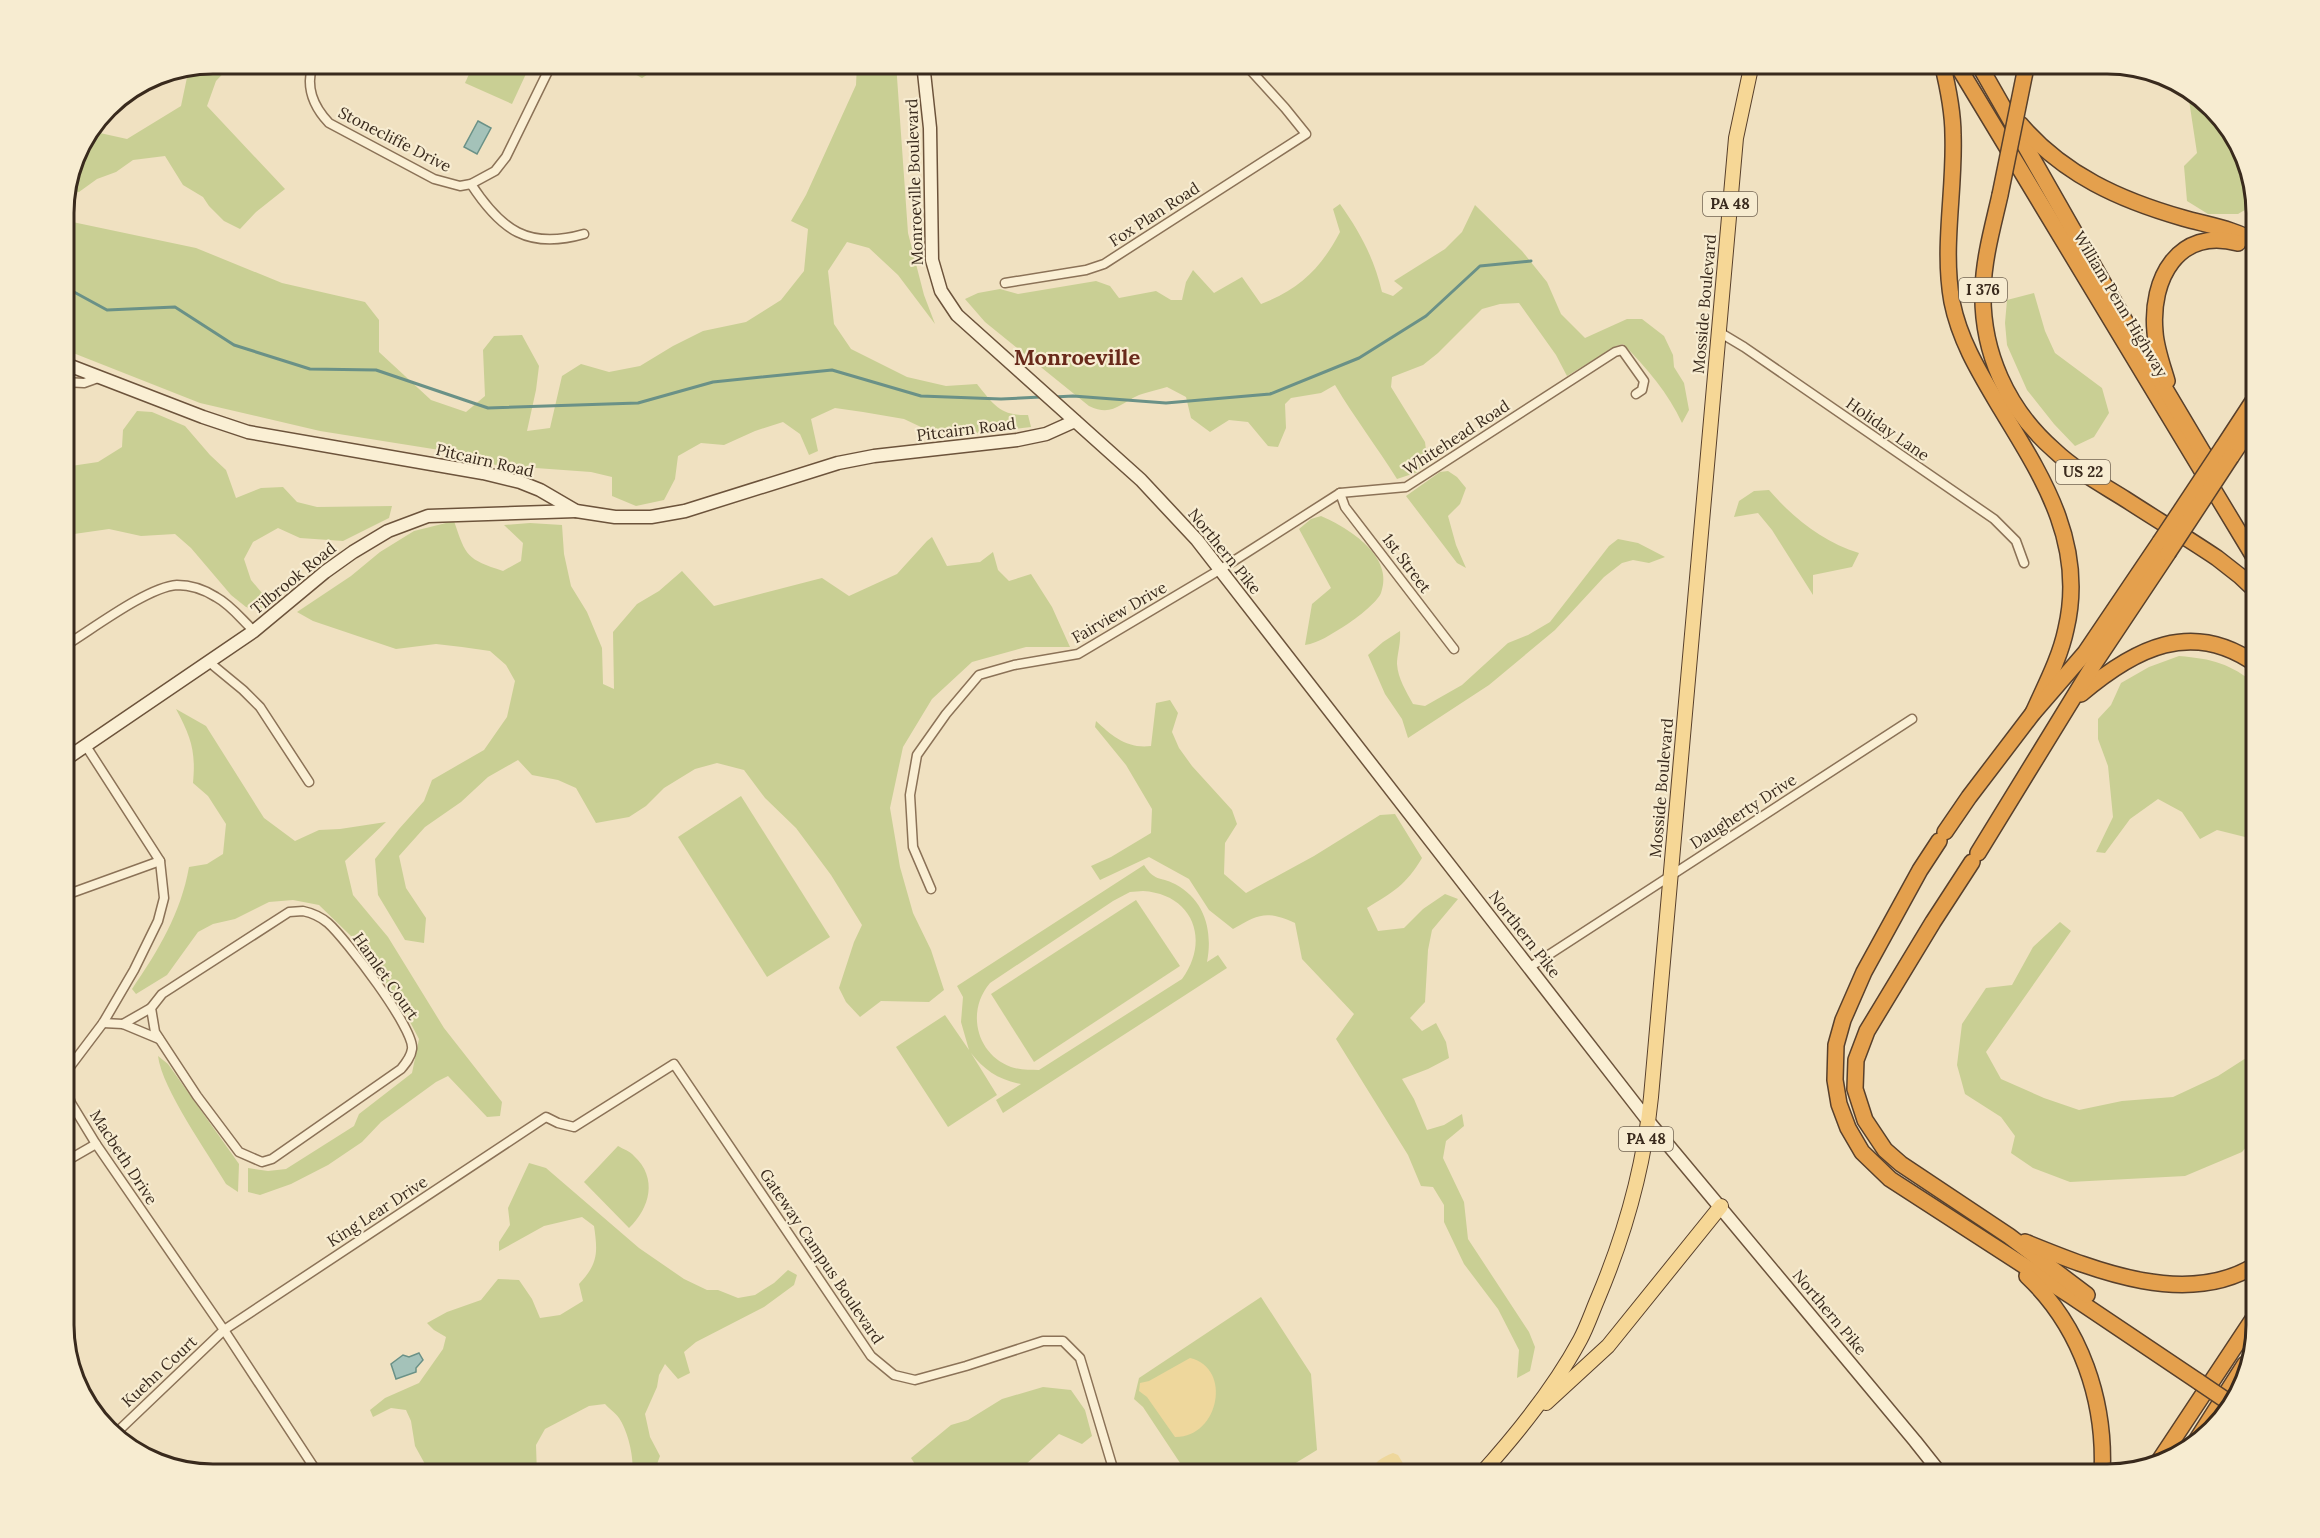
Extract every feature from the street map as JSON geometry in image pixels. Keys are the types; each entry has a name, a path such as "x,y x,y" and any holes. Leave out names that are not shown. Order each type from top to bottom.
{"highway":[{"path":"1944,74 1951,107 1953,136 1948,262 1955,315 1973,362 2051,497 2067,545 2071,586 2069,614 2063,643 2032,713"},
{"name":"William Penn Highway","path":"1963,74 2246,544"},
{"name":"William Penn Highway","path":"1984,74 2246,525"},
{"name":"I 376","path":"2001,383 1988,344 1983,301 1986,260 2025,74"},
{"path":"2001,103 2048,153 2071,171 2097,186 2143,206 2246,238"},
{"path":"2174,404 2154,331 2159,284 2166,270 2181,252 2194,244 2208,240 2237,242 2246,247"},
{"path":"2001,383 2031,459"},
{"name":"US 22","path":"2001,383 2034,429 2063,458 2217,558 2246,582"},
{"path":"2226,1398 2202,1378 2076,1288 2009,1236 1892,1157 1877,1141 1865,1120 1854,1079 1858,1051 1867,1031 2071,702 2164,547 2227,452 2246,416"},
{"path":"2227,452 2246,430"},
{"path":"2164,547 2085,653 2032,713 1969,796 1920,870 1864,972 1848,1007 1836,1045 1834,1067 1836,1092 1843,1116 1855,1140 1880,1171 2000,1252 2202,1378 2229,1392"},
{"path":"2071,702 2129,658 2167,644 2188,642 2219,647 2246,658"},
{"path":"2009,1236 2092,1268 2156,1282 2211,1283 2233,1277 2246,1270"},
{"path":"2000,1252 2045,1294 2080,1350 2091,1378 2100,1417 2102,1464"},
{"path":"2165,1452 2246,1330"},
{"path":"2213,1416 2234,1381"}],"main road":[{"name":"Monroeville Boulevard","path":"924,74 930,128 932,260 941,291 968,327 1075,421"},
{"name":"Mosside Boulevard","path":"1490,1464 1531,1416 1580,1340 1609,1271 1640,1170 1649,1122 1736,138 1750,74"},
{"name":"Pitcairn Road","path":"74,368 248,432 483,473 520,482 540,490 576,511 615,517 651,517 685,511 838,463 874,456 1017,440 1046,434 1075,421"},
{"name":"Northern Pike","path":"1075,421 1141,480 1221,569 1649,1122 1933,1464"},
{"name":"Tilbrook Road","path":"74,754 254,631 353,552 388,531 428,516 576,511"},
{"path":"1531,1416 1608,1346 1721,1206"}],"street":[{"name":"Stonecliffe Drive","path":"310,74 311,93 319,112 329,123 434,179 460,186 471,184"},
{"path":"547,74 506,157 488,177 471,184 496,219 524,235 553,241 584,234"},
{"name":"Fox Plan Road","path":"1005,283 1086,270 1104,264 1306,134 1286,108 1254,74"},
{"name":"Holiday Lane","path":"1719,332 1994,519 2016,541 2024,563"},
{"name":"Whitehead Road","path":"1221,569 1340,493 1406,487 1615,352 1622,350 1644,381 1642,390 1636,394"},
{"path":"74,383 84,383 98,378"},
{"name":"1st Street","path":"1340,493 1345,507 1454,649"},
{"name":"Fairview Drive","path":"931,889 913,847 910,795 917,756 946,714 979,675 1014,665 1078,654 1221,569"},
{"path":"74,640 143,598 176,585 205,591 218,598 254,631"},
{"path":"209,662 260,707 309,782"},
{"name":"Daugherty Drive","path":"1530,967 1912,719"},
{"name":"Macbeth Drive","path":"74,1060 103,1023 134,970 158,921 164,898 160,861 86,746"},
{"path":"74,892 160,861"},
{"name":"Hamlet Court","path":"123,1024 151,1008 162,994 289,912 303,911 327,922 353,950 401,1021 411,1040 412,1049 408,1061 401,1069 272,1159 262,1162 239,1152 197,1096 155,1032 151,1008"},
{"path":"103,1023 123,1024 159,1039"},
{"name":"Gateway Campus Boulevard","path":"546,1117 574,1127 674,1064 871,1356 894,1375 915,1380 1043,1341 1063,1341 1080,1358 1112,1464"},
{"name":"Macbeth Drive","path":"74,1108 312,1464"},
{"name":"King Lear Drive","path":"224,1330 546,1117"},
{"path":"74,1157 96,1144"},
{"name":"Kuehn Court","path":"120,1429 224,1330"}],"green space":[{"path":"223,74 216,81 207,106 285,189 256,212 240,229 224,221 203,197 183,185 165,156 133,160 116,172 97,179 79,192 75,191 84,159 99,133 127,139 181,106 187,76"},
{"path":"469,74 526,74 512,104 465,83"},
{"path":"634,74 648,74 642,78"},
{"path":"856,74 897,74 908,233 924,295 935,324 898,275 869,248 847,242 828,271 834,324 851,349 907,377 946,386 977,384 993,403 1004,411 1028,415 1031,427 938,435 904,419 835,408 811,419 818,451 809,455 800,434 783,422 724,445 701,443 678,456 675,479 664,500 636,506 612,496 612,477 591,472 496,465 452,452 320,431 200,403 74,353 74,222 196,248 282,283 365,302 379,320 379,352 431,400 466,412 485,396 483,350 494,336 522,335 539,366 527,431 550,428 562,376 581,364 609,372 640,366 703,331 746,322 781,300 804,271 808,229 791,221 806,195 856,85"},
{"path":"2189,100 2212,121 2228,143 2242,177 2246,209 2238,214 2208,214 2187,201 2184,166 2197,153"},
{"path":"1340,204 1366,246 1382,292 1393,296 1403,288 1394,281 1445,249 1462,232 1475,205 1522,251 1547,282 1561,314 1585,338 1627,319 1642,319 1664,336 1673,355 1674,367 1684,383 1689,410 1682,423 1656,381 1623,344 1567,376 1556,355 1519,303 1500,304 1482,309 1423,365 1392,377 1391,387 1425,442 1427,458 1418,472 1397,479 1335,385 1321,393 1291,398 1285,404 1286,428 1278,447 1268,446 1248,422 1229,420 1210,432 1191,418 1186,397 1167,387 1139,395 1110,410 1097,409 1089,406 985,322 965,299 978,293 1000,289 1018,294 1096,281 1110,286 1119,298 1156,291 1171,300 1182,300 1186,282 1193,270 1214,293 1242,277 1261,304 1298,284 1317,267 1340,232 1333,209"},
{"path":"2034,293 2045,331 2055,353 2102,388 2109,413 2094,437 2075,446 2027,390 2007,345 2005,323 2007,300"},
{"path":"137,411 152,412 185,426 226,470 236,498 261,488 283,487 297,502 317,507 392,506 389,518 343,541 300,538 278,528 253,542 244,559 251,580 267,599 261,611 246,607 231,595 191,548 175,534 141,536 109,529 74,534 74,466 98,462 122,447 123,430"},
{"path":"1448,471 1457,477 1466,488 1460,504 1448,516 1456,545 1466,568 1457,563 1406,496 1440,472"},
{"path":"1769,490 1788,510 1821,536 1859,553 1852,567 1813,575 1813,595 1772,530 1758,513 1734,517 1739,501 1754,491"},
{"path":"1321,516 1344,528 1367,546 1376,556 1384,580 1379,597 1364,612 1325,638 1305,645 1312,604 1331,588 1299,529 1311,519"},
{"path":"454,521 465,549 470,555 482,563 503,571 521,561 523,543 504,525 530,523 562,525 564,554 571,586 587,612 602,648 603,684 614,689 613,632 637,604 659,591 682,571 714,606 822,578 849,596 897,574 932,537 947,566 980,562 993,552 998,570 1009,581 1031,574 1052,607 1070,647 1026,647 972,662 932,699 903,747 890,808 900,867 913,913 931,950 944,990 929,1002 881,1001 860,1017 846,1002 839,988 862,925 831,875 796,828 765,798 744,770 717,763 695,769 664,788 646,806 629,817 596,823 576,788 558,780 532,775 518,760 488,777 461,802 425,827 399,856 406,888 426,918 424,943 405,940 378,895 375,859 424,801 432,780 484,750 507,717 515,681 506,665 490,651 436,644 396,649 313,621 297,612 351,576 380,552 414,531"},
{"path":"1618,539 1638,543 1665,557 1649,563 1633,560 1622,563 1604,577 1555,630 1489,685 1408,738 1402,719 1385,694 1368,655 1400,631 1397,664 1399,675 1413,704 1425,706 1462,685 1508,643 1550,622 1609,546"},
{"path":"2179,656 2220,663 2246,677 2246,837 2217,830 2200,839 2182,812 2158,799 2130,819 2105,853 2096,852 2113,817 2108,766 2098,739 2098,719 2111,705 2121,683 2149,667"},
{"path":"1170,700 1178,713 1172,732 1179,748 1192,766 1232,810 1237,824 1225,843 1224,874 1246,893 1314,856 1380,815 1395,814 1422,858 1398,887 1367,908 1378,931 1404,928 1423,909 1445,894 1458,899 1432,930 1428,950 1425,1002 1410,1018 1422,1031 1436,1023 1446,1042 1449,1058 1402,1079 1414,1099 1427,1130 1444,1125 1462,1114 1464,1126 1446,1141 1443,1158 1464,1202 1468,1239 1529,1332 1535,1347 1530,1371 1517,1378 1519,1350 1498,1309 1464,1264 1444,1222 1444,1205 1433,1187 1421,1186 1408,1155 1336,1039 1354,1014 1302,959 1295,923 1269,915 1256,917 1233,929 1209,910 1189,879 1149,857 1100,880 1091,866 1151,833 1152,809 1126,765 1095,727 1096,721 1120,740 1135,745 1151,746 1156,703"},
{"path":"176,709 206,726 264,818 295,841 319,830 386,822 345,861 353,895 388,937 444,1028 502,1102 500,1116 487,1117 448,1076 436,1082 381,1122 362,1142 328,1165 291,1184 260,1195 248,1192 248,1168 268,1171 286,1169 354,1126 359,1114 412,1073 419,1039 399,1001 352,937 319,905 293,900 269,902 235,919 213,924 198,932 167,975 136,994 132,989 167,931 180,900 189,867 207,864 223,854 226,824 208,796 193,783 194,762 191,744"},
{"path":"741,796 830,937 767,977 678,837"},
{"path":"1144,865 1154,876 1175,884 1194,899 1205,917 1209,939 1207,962 1218,955 1227,968 1003,1113 996,1100 1021,1084 993,1073 971,1053 997,1095 948,1127 896,1047 945,1015 969,1050 961,1022 963,997 957,986","holes":["1143,891 1160,894 1174,900 1185,910 1192,921 1195,949 1191,964 1182,979 1039,1070 1011,1067 999,1061 990,1052 978,1031 977,1018 978,1006 990,983 1130,892"]},
{"path":"1136,900 1180,966 1034,1062 991,994"},
{"path":"2060,922 2071,931 1986,1052 2001,1079 2079,1110 2122,1101 2173,1097 2218,1076 2246,1058 2246,1147 2242,1152 2185,1176 2070,1182 2033,1168 2011,1153 2015,1136 2001,1117 1965,1094 1957,1065 1962,1024 1986,988 2012,985 2033,947"},
{"path":"158,1056 168,1064 239,1164 238,1192 226,1184 187,1121 168,1086"},
{"path":"618,1146 631,1153 642,1165 649,1183 642,1211 629,1228 584,1182"},
{"path":"529,1163 546,1168 639,1248 684,1279 707,1290 718,1290 738,1298 755,1295 774,1283 788,1270 797,1275 794,1285 764,1307 696,1342 684,1352 690,1373 678,1379 665,1364 645,1414 650,1437 660,1456 657,1464 633,1464 625,1430 618,1416 605,1404 589,1406 545,1429 536,1445 537,1464 425,1464 415,1446 411,1421 406,1410 391,1408 373,1417 370,1410 385,1398 419,1383 443,1349 446,1337 427,1323 447,1312 481,1300 498,1279 519,1280 532,1299 540,1318 560,1315 583,1301 579,1284 590,1270 595,1258 594,1226 582,1217 544,1226 499,1251 499,1242 510,1225 508,1208"},
{"path":"1261,1297 1311,1374 1317,1450 1294,1464 1181,1464 1143,1407 1134,1399 1139,1378"},
{"path":"1043,1387 1071,1390 1085,1410 1092,1436 1082,1444 1059,1434 1026,1464 915,1464 911,1458 951,1425 968,1420 1002,1399"}],"sand":[{"path":"1190,1358 1204,1364 1212,1375 1216,1388 1215,1402 1202,1426 1190,1434 1175,1437 1147,1397 1139,1391 1140,1383 1149,1381"},
{"path":"1393,1453 1398,1455 1403,1464 1376,1464"}],"water":[{"path":"478,121 491,128 477,154 464,147"},
{"path":"419,1353 423,1360 416,1368 416,1372 396,1379 391,1364 403,1355 409,1357"}],"waterway":[{"path":"1054,397 1073,396 1166,403 1270,394 1359,358 1426,316 1480,266 1531,261"},
{"path":"74,292 107,310 175,307 234,345 310,369 376,370 488,408 638,403 713,382 832,370 921,396 1001,399 1041,397"}],"district":[{"name":"Monroeville","path":"1077,357"}]}
